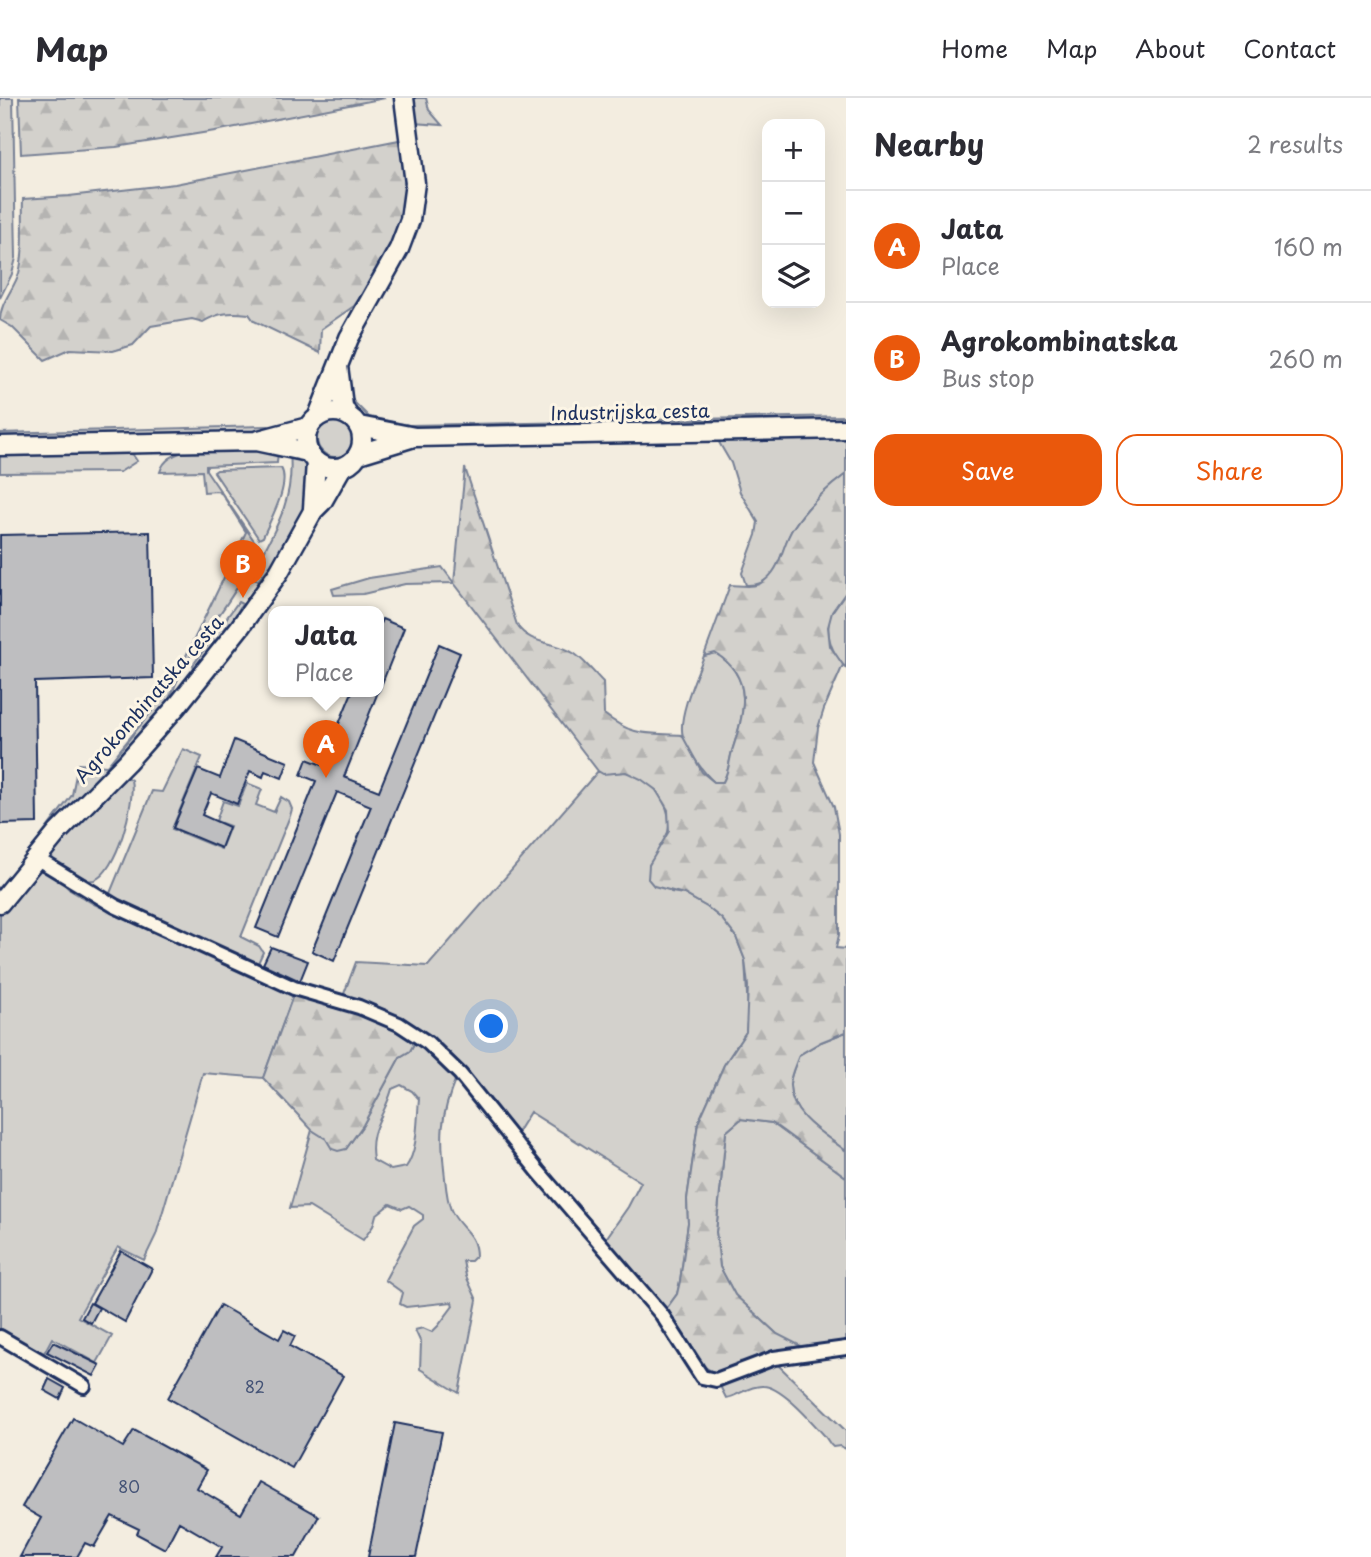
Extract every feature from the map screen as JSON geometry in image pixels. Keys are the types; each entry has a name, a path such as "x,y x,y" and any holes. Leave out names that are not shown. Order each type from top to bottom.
{"street":[{"path":"312,457 305,439 348,338 399,249 410,220 415,183 404,98"},
{"path":"0,446 256,441 312,457 326,467 342,467 352,462 359,454 362,440 343,406 338,366"},
{"path":"256,441 313,422 329,411 353,420"},
{"name":"Industrijska cesta","path":"353,420 415,437"},
{"name":"Industrijska cesta","path":"359,454 415,437 846,429"},
{"name":"Agrokombinatska cesta","path":"312,457 313,511"},
{"name":"Agrokombinatska cesta","path":"0,903 36,858 177,706 240,627 279,572 313,511 322,502 342,467"},
{"path":"36,858 115,906 294,988 359,1007 399,1024 428,1043 460,1074 538,1171 662,1315 702,1377 716,1380 774,1358 846,1348"},
{"path":"0,1337 84,1386"}],"green space":[{"path":"0,98 13,98 16,258 12,274 0,298"},
{"path":"19,98 385,98 116,147 21,154"},
{"path":"409,98 426,98 429,110 442,125 413,123"},
{"path":"404,139 408,203 385,261 354,306 321,329 320,353 254,321 249,314 231,313 214,316 203,322 192,319 151,326 133,345 113,351 70,349 45,360 12,327 0,320 2,308 17,279 21,264 23,199 175,184"},
{"path":"350,398 369,417 409,425 581,422 582,427 420,431 366,422 353,410"},
{"path":"846,416 846,422 594,427 594,421"},
{"path":"335,421 348,426 353,439 348,452 335,457 322,452 317,439 322,426"},
{"path":"273,428 260,434 0,439 0,433"},
{"path":"846,436 846,474 817,499 798,521 788,537 773,574 757,584 746,585 742,573 758,522 740,492 731,463 717,439"},
{"path":"201,448 278,450 277,463 206,466 206,470 257,545 236,590 185,664 164,707 0,890 72,795 78,764 107,766 170,689 246,532 222,494 217,491 204,492 202,471 160,472 165,462 175,455"},
{"path":"121,451 133,455 137,461 120,472 0,473 0,453"},
{"path":"290,453 303,458 310,468 306,507 279,556 258,581 251,576 286,502 291,471"},
{"path":"281,468 282,492 263,537 259,539 214,472"},
{"path":"465,468 517,625 528,636 568,650 586,664 603,682 604,714 614,721 632,730 650,734 682,735 702,772 714,782 723,782 725,778 742,710 743,697 736,673 715,653 704,656 730,585 754,585 768,578 798,521 817,499 846,474 846,592 832,612 828,627 830,646 843,665 818,728 814,762 834,807 839,834 839,935 836,948 846,949 846,1032 799,1055 790,1082 792,1097 802,1116 846,1151 846,1177 772,1123 741,1119 726,1132 716,1232 720,1267 735,1295 777,1334 803,1347 778,1352 717,1373 709,1370 694,1356 664,1312 677,1294 680,1281 688,1223 687,1199 698,1123 724,1065 746,1032 748,986 745,960 736,937 722,919 684,894 654,886 648,879 649,865 669,831 668,810 656,790 626,772 603,774 598,771 454,583"},
{"path":"442,567 454,583 405,584 363,594 334,595 332,589 369,578"},
{"path":"846,592 846,668 833,650 828,630 832,610"},
{"path":"238,602 242,604 222,639 195,672 193,665"},
{"path":"715,653 736,673 743,697 740,723 723,782 714,782 701,767 688,747 682,728 689,696 704,656"},
{"path":"183,749 202,757 172,829 221,849 230,826 216,821 223,801 238,806 247,783 262,789 256,805 274,812 281,797 289,802 292,809 241,937 259,946 263,952 258,963 253,964 108,898 152,791 162,792"},
{"path":"598,771 635,774 652,785 664,802 669,822 663,845 649,865 671,892 684,894 722,919 736,937 745,960 748,1011 746,1032 724,1065 698,1123 687,1199 688,1223 680,1281 677,1294 664,1312 605,1240 628,1207 641,1182 530,1112 515,1136 456,1062 342,999 356,962 428,966"},
{"path":"121,777 131,780 132,790 123,836 117,851 102,875 94,880 78,878 54,863 50,851"},
{"path":"39,870 54,874 70,890 94,904 294,993 263,1078 203,1073 156,1235 144,1260 118,1247 78,1317 112,1336 97,1363 52,1338 44,1353 0,1328 0,913 32,874"},
{"path":"294,993 369,1015 417,1038 410,1051 400,1057 363,1125 346,1149 332,1149 326,1139 312,1130 263,1078"},
{"path":"846,1032 846,1151 802,1116 792,1098 790,1083 799,1055"},
{"path":"417,1038 456,1078 444,1116 443,1164 451,1210 470,1236 475,1248 476,1256 471,1261 463,1261 466,1276 477,1300 459,1393 420,1369 421,1343 415,1330 423,1328 432,1332 453,1306 452,1302 406,1307 400,1304 403,1293 385,1280 414,1226 423,1219 423,1215 409,1206 402,1209 390,1204 376,1215 373,1226 363,1240 309,1207 290,1208 312,1130 346,1149 363,1125 400,1057 410,1051","holes":["401,1085 419,1099 413,1153 406,1167 391,1170 373,1160 375,1131 392,1089"]},
{"path":"741,1119 772,1123 846,1177 846,1345 803,1347 777,1334 735,1295 720,1267 716,1232 726,1132"},
{"path":"775,1362 846,1431 846,1449 833,1447 795,1405 770,1388 753,1387 726,1398 721,1388 723,1383"}],"building":[{"path":"150,532 153,678 35,682 37,823 0,824 0,535"},
{"path":"384,620 404,628 384,678"},
{"path":"439,644 460,653 334,961 312,951 371,806 337,792 278,937 256,928 316,781 301,775 307,759 322,765 350,697 376,697 344,777 379,791"},
{"path":"234,740 288,762 282,778 265,771 263,777 250,771 237,804 211,793 202,815 229,827 221,848 173,828 198,769 220,778"},
{"path":"271,947 308,961 300,981 263,964"},
{"path":"121,1251 152,1269 125,1322 92,1303"},
{"path":"90,1303 99,1308 91,1323 82,1318"},
{"path":"220,1305 279,1339 284,1330 295,1336 290,1346 343,1376 292,1468 168,1398"},
{"path":"53,1342 100,1365 94,1376 47,1352"},
{"path":"49,1379 65,1388 60,1399 44,1390"},
{"path":"73,1418 123,1447 134,1430 207,1470 197,1488 241,1514 259,1482 319,1516 296,1557 216,1557 222,1547 179,1522 165,1549 137,1534 139,1529 112,1516 94,1547 85,1543 77,1557 20,1557 41,1518 22,1507"},
{"path":"395,1423 442,1432 416,1557 368,1557"}],"place":[{"name":"Agrokombinatska","path":"243,598"},
{"name":"Jata","path":"326,778"}]}
